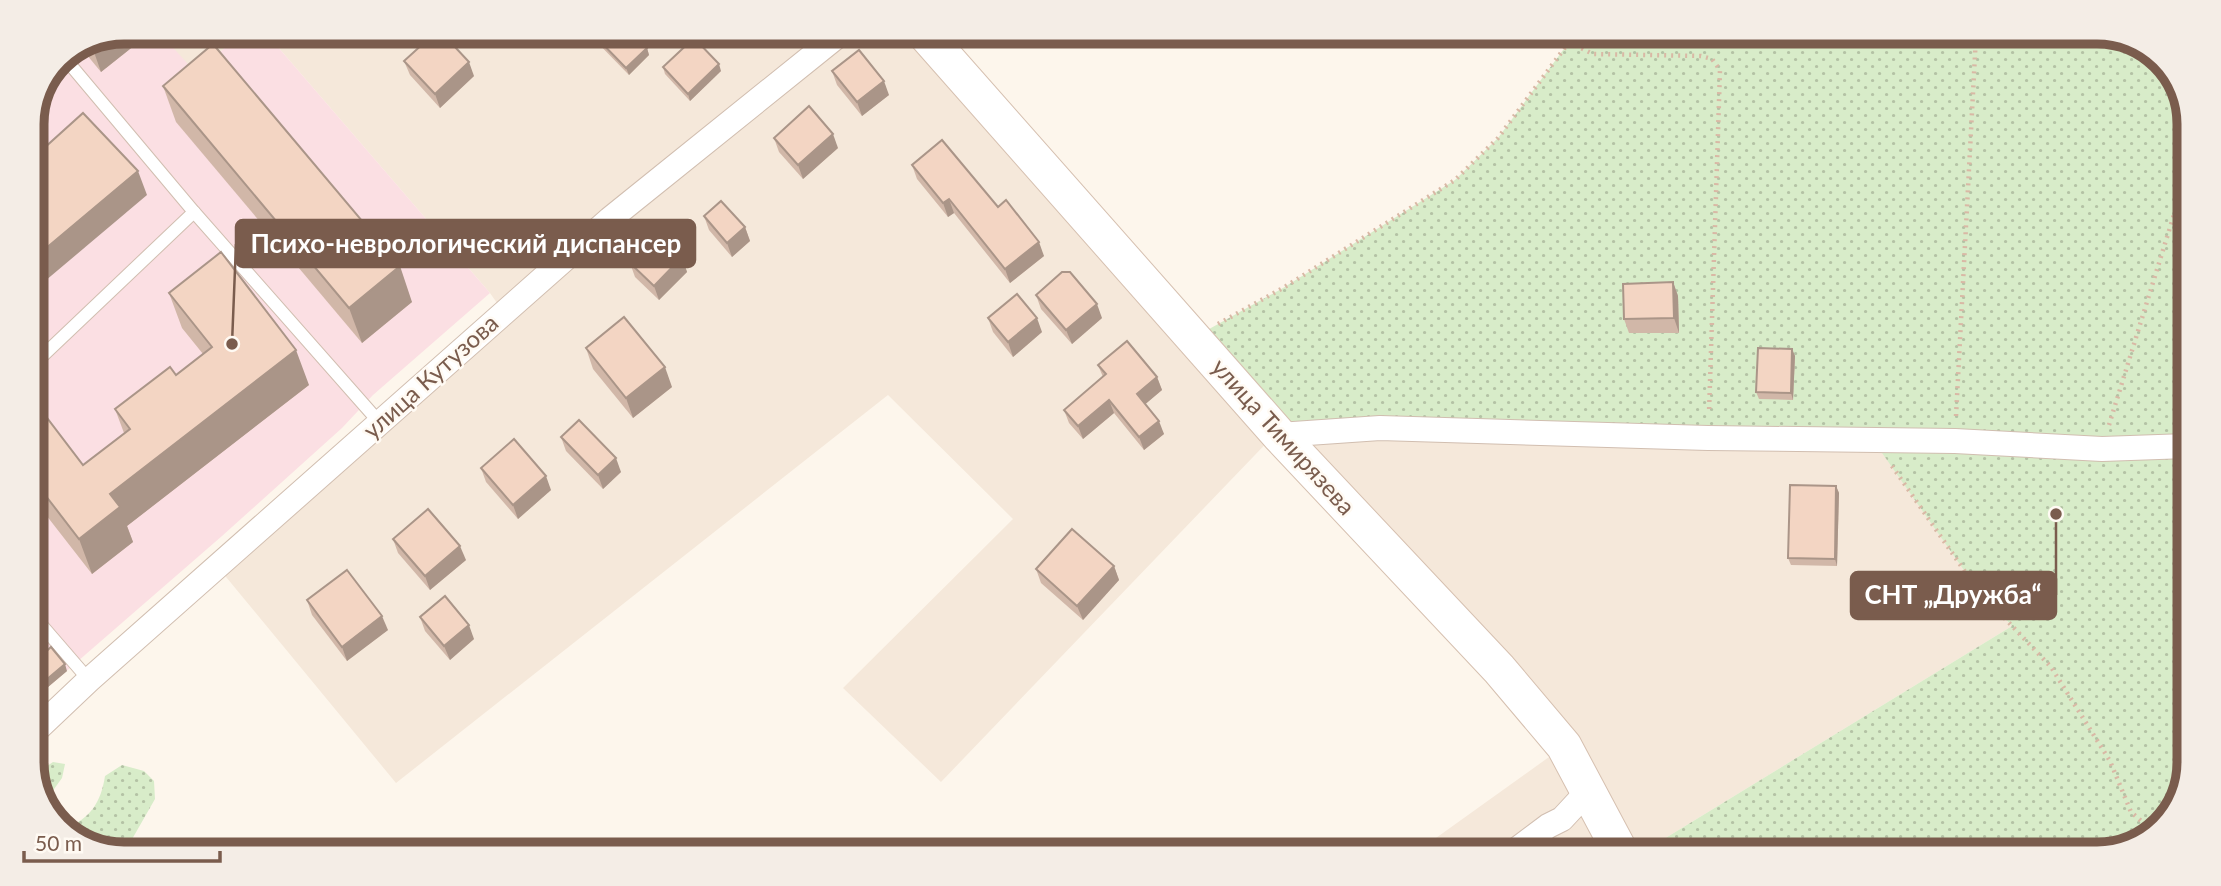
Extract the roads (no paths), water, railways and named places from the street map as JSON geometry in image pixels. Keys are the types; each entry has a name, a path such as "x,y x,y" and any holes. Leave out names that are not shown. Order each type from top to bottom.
{"main road":[{"name":"улица Тимирязева","path":"935,44 1279,435 1499,669 1564,746 1615,842"}],"street":[{"name":"улица Кутузова","path":"44,723 610,219 827,44"},
{"path":"1279,435 1380,428 1708,438 1873,439 2102,449 2177,446"},
{"path":"1527,842 1562,819 1588,792"}],"lane":[{"path":"70,64 194,212 380,423"},
{"path":"44,355 194,212"},
{"path":"44,628 89,680"}],"place":[{"name":"Психо-неврологический диспансер","path":"232,344"},
{"name":"СНТ „Дружба“","path":"2056,514"}]}
